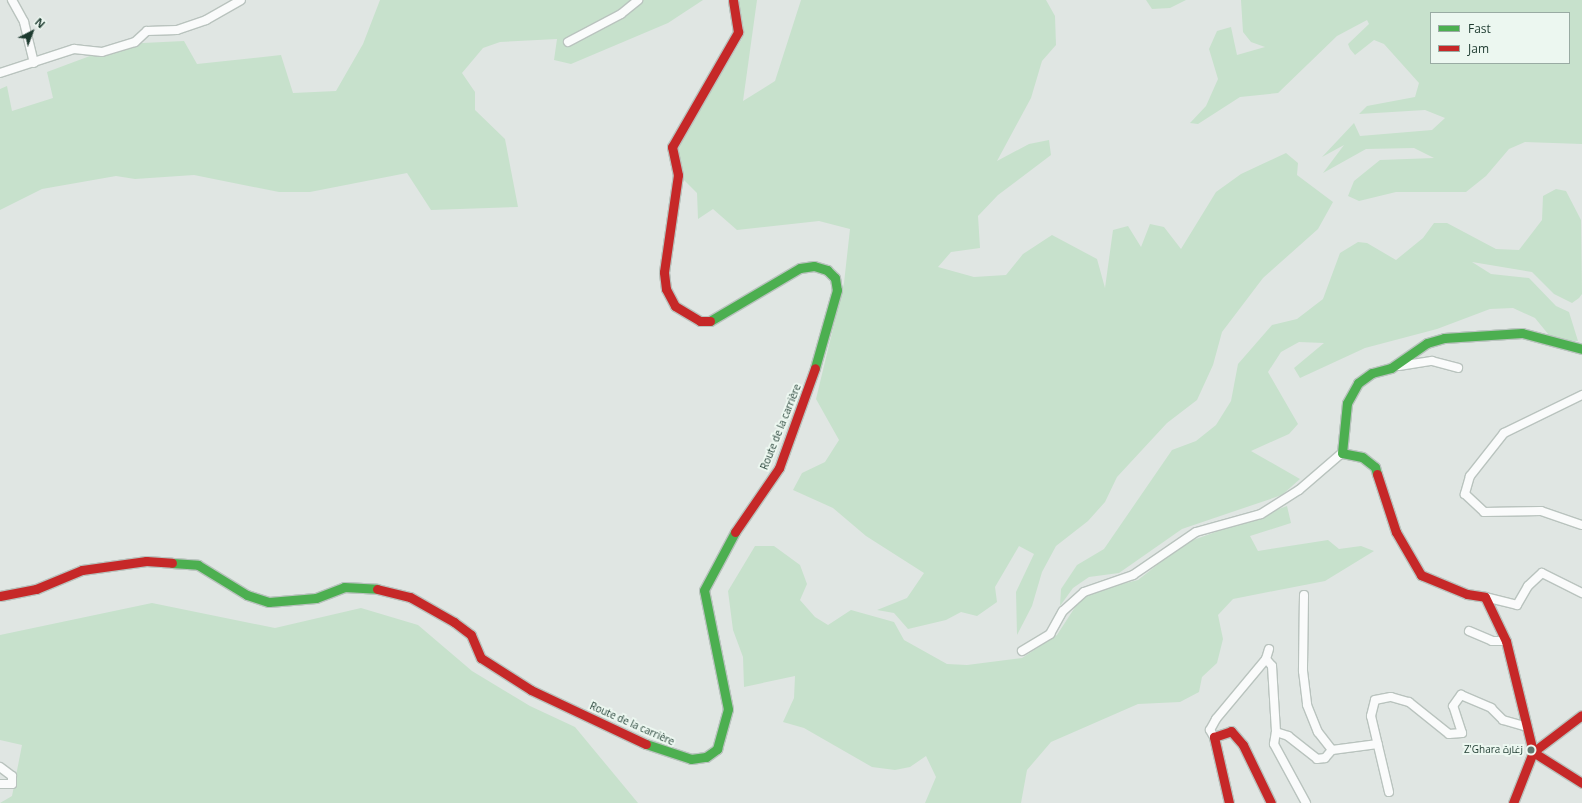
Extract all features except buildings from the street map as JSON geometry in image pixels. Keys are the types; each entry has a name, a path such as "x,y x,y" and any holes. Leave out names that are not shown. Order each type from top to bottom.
{"street":[{"path":"12,0 24,22 34,63"},
{"path":"0,73 74,49 102,52 135,42 147,31 177,30 206,20 241,0"},
{"path":"568,42 621,14 638,0"},
{"name":"Route de la carrière","path":"0,596 36,589 82,570 146,561 198,565 247,595 269,602 316,598 344,587 365,586 384,590 410,597 454,622 471,635 482,658 531,690 666,753 692,759 706,757 717,749 728,710 704,590 724,548 779,468 811,382 837,290 836,278 827,270 814,266 800,268 713,321 700,321 675,306 666,289 664,272 678,175 672,147 738,32 733,0"},
{"path":"1391,368 1427,343 1444,338 1522,333 1582,349"},
{"path":"1022,651 1050,634 1063,611 1084,592 1134,575 1196,532 1261,514 1299,490 1342,453 1347,403 1358,383 1372,373 1432,361 1458,368"},
{"path":"1582,395 1504,433 1470,476 1465,494 1484,512 1541,511 1582,525"},
{"path":"1342,453 1362,457 1374,467 1396,532 1421,574 1467,594 1517,605 1528,586 1542,573 1582,593"},
{"path":"1304,595 1303,671 1307,705 1318,732 1332,750"},
{"path":"1485,597 1506,641 1533,752 1582,783"},
{"path":"1469,631 1492,641 1506,641"},
{"path":"1229,803 1214,737 1210,730 1216,719 1266,659 1269,649"},
{"path":"1266,659 1272,666 1276,732 1274,744 1306,803"},
{"path":"1389,792 1371,708 1375,700 1391,697 1408,702 1449,734 1462,733 1453,706 1461,696 1491,708 1503,720 1527,727"},
{"path":"1513,803 1533,752 1582,715"},
{"path":"1214,737 1231,730 1243,744 1271,803"},
{"path":"1276,732 1288,736 1317,759 1325,758 1332,750 1378,744"},
{"path":"0,767 12,776 12,784 0,784"}],"green space":[{"path":"380,0 703,0 668,23 571,64 554,60 557,39 500,42 483,48 462,73 475,92 475,110 505,139 518,207 431,210 407,173 310,192 279,192 194,175 135,179 116,176 42,189 0,210 0,89 7,86 12,111 53,98 47,72 122,44 184,41 197,64 281,55 293,93 336,91 363,44"},
{"path":"737,0 757,0 743,101 775,81 801,0 1046,0 1055,16 1056,45 1042,61 1031,98 997,161 1029,144 1049,140 1051,155 998,195 978,216 980,248 951,252 938,267 974,277 1006,275 1023,254 1052,235 1097,259 1105,288 1113,230 1128,226 1141,247 1150,224 1164,227 1181,249 1216,192 1241,174 1286,153 1298,163 1297,175 1333,202 1318,229 1263,278 1222,332 1213,365 1197,400 1167,423 1117,477 1105,502 1088,521 1056,546 1042,572 1032,606 1017,635 1016,592 1034,554 1019,546 995,587 997,602 977,616 961,612 946,620 908,629 894,613 877,610 907,598 924,573 866,536 833,508 793,490 802,473 825,462 839,440 816,399 844,283 850,229 819,221 737,230 713,209 698,219 697,193 683,179 676,149 742,39 742,18"},
{"path":"1146,0 1186,0 1170,8 1152,9"},
{"path":"1241,0 1582,0 1582,144 1525,142 1509,149 1486,176 1466,192 1396,192 1359,201 1348,196 1354,181 1380,160 1434,158 1414,148 1366,149 1323,173 1344,145 1322,157 1354,123 1360,136 1432,130 1445,118 1425,110 1359,114 1367,106 1415,97 1419,83 1384,44 1374,40 1355,55 1350,49 1348,44 1369,24 1367,20 1337,36 1278,93 1240,97 1198,124 1190,123 1206,106 1218,79 1209,49 1217,31 1231,27 1237,55 1265,47 1251,42 1243,32"},
{"path":"1556,189 1566,191 1581,220 1582,294 1579,298 1572,303 1554,294 1532,272 1472,262 1491,274 1529,278 1556,306 1569,312 1578,341 1553,340 1535,318 1513,308 1490,309 1437,329 1365,348 1300,378 1294,368 1324,343 1299,342 1281,352 1268,372 1298,424 1289,434 1251,451 1300,479 1282,495 1182,529 1119,573 1089,577 1073,588 1060,606 1061,589 1077,565 1104,549 1172,450 1196,441 1216,425 1231,401 1238,364 1272,325 1297,319 1323,299 1340,253 1358,242 1367,243 1396,260 1423,238 1434,223 1447,223 1496,249 1519,250 1542,220 1543,196"},
{"path":"1287,506 1291,523 1250,536 1258,551 1328,540 1339,549 1361,546 1374,551 1325,581 1233,599 1218,615 1223,639 1217,663 1202,677 1199,692 1180,702 1138,704 1051,742 1027,770 1021,803 925,803 936,777 926,756 910,767 895,770 872,767 804,728 783,722 794,698 795,676 744,687 743,657 733,630 728,591 755,546 774,546 800,565 807,584 800,600 815,617 828,625 851,610 894,622 904,640 947,664 967,665 1022,658 1057,635 1079,601 1093,591 1138,580 1185,543"},
{"path":"152,603 275,628 361,608 418,625 472,671 530,706 575,727 638,803 0,803 12,796 22,745 0,740 0,635"}],"traffic: fast":[{"path":"710,321 800,268 814,266 827,270 835,278 837,290 815,368"},
{"path":"1377,474 1375,467 1362,457 1342,453 1347,403 1358,383 1372,373 1391,368 1427,343 1444,338 1522,333 1582,349"},
{"path":"646,744 691,759 706,757 717,749 728,709 704,590 735,532"},
{"path":"172,563 198,565 247,595 269,602 316,598 344,587 377,589"}],"traffic: jam":[{"path":"710,321 700,321 675,306 666,289 664,272 678,175 672,147 738,32 733,0"},
{"path":"735,532 779,468 815,368"},
{"path":"1377,474 1396,532 1421,575 1467,594 1485,597 1506,641 1533,752"},
{"path":"0,596 36,589 82,570 146,561 172,563"},
{"path":"377,589 410,597 454,622 471,635 481,658 531,690 646,744"},
{"path":"1513,803 1533,752 1582,715"},
{"path":"1229,803 1214,737 1231,731 1243,745 1271,803"},
{"path":"1533,752 1582,783"}],"place":[{"name":"Z'Ghara زغارة","path":"1531,750"}]}
